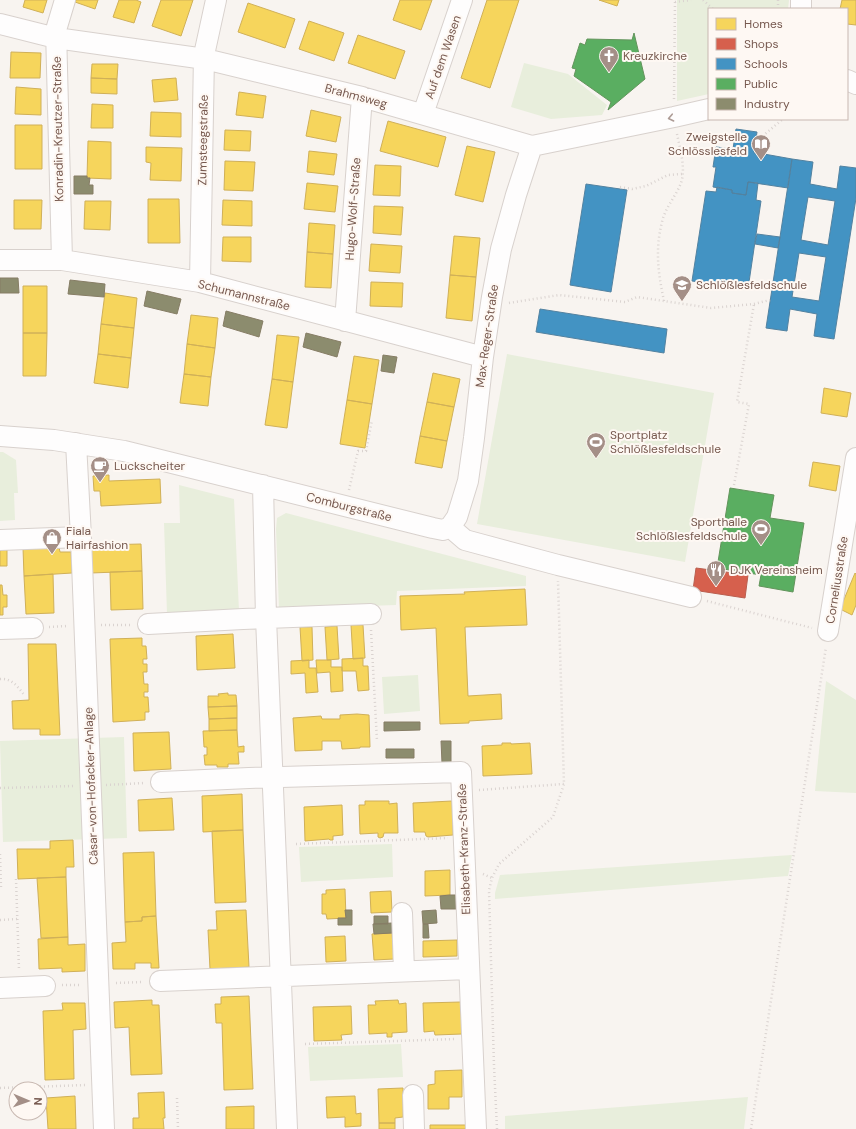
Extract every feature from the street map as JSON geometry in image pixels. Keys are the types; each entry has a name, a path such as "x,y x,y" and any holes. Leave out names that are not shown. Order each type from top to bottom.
{"street":[{"name":"Konradin-Kreutzer-Straße","path":"62,260 56,30 65,0"},
{"name":"Zumsteegstraße","path":"200,282 204,55 216,0"},
{"name":"Auf dem Wasen","path":"423,114 462,0"},
{"name":"Brahmsweg","path":"0,24 56,38 205,59 362,97 532,146 708,109"},
{"name":"Hugo-Wolf-Straße","path":"345,321 362,97"},
{"name":"Max-Reger-Straße","path":"450,527 457,517 468,481 483,357 501,249 532,146"},
{"name":"Schumannstraße","path":"0,260 62,260 200,282 483,357"},
{"name":"Comburgstraße","path":"0,436 54,440 124,451 433,528 443,530 450,527"},
{"name":"Cäsar-von-Hofacker-Anlage","path":"76,443 104,1129"},
{"name":"Corneliusstraße","path":"828,631 850,540 856,458"},
{"path":"263,485 266,618 287,1129"},
{"path":"450,527 465,540 558,565 691,597"},
{"path":"0,540 81,537"},
{"path":"148,624 371,614"},
{"path":"0,629 33,628"},
{"name":"Elisabeth-Kranz-Straße","path":"161,782 461,772 476,1129"},
{"path":"402,912 404,971"},
{"path":"160,981 469,969"},
{"path":"0,988 45,986"},
{"path":"413,1095 414,1129"}],"path":[{"path":"664,301 658,272 657,248 662,220 681,182 683,167 674,117 675,1 691,0"},
{"path":"703,0 712,8"},
{"path":"762,150 765,134 782,120"},
{"path":"620,187 632,189 646,186 668,175 682,174"},
{"path":"491,307 559,295 624,302 637,297 711,308 754,304 770,300"},
{"path":"734,485 749,404 737,402 754,304"},
{"path":"345,506 358,451 366,451 372,420"},
{"path":"498,1129 494,1066 489,890 492,878 499,864 552,817 564,784 558,565"},
{"path":"691,597 797,625 828,631 751,1129"},
{"path":"371,614 377,741"},
{"path":"33,628 148,624"},
{"path":"0,679 6,679 14,683 25,696"},
{"path":"0,788 161,782"},
{"path":"486,789 564,784"},
{"path":"296,844 464,837"},
{"path":"0,854 0,888"},
{"path":"16,879 20,987"},
{"path":"0,920 17,919"},
{"path":"45,986 160,981"},
{"path":"305,1044 472,1038"},
{"path":"0,1088 102,1084"},
{"path":"177,1098 178,1129"}],"green space":[{"path":"677,0 789,0 788,8 708,8 708,94 677,101"},
{"path":"524,63 568,74 607,105 602,115 551,119 511,107"},
{"name":"Sportplatz Schlößlesfeldschule","path":"507,354 714,393 685,562 477,524"},
{"path":"0,452 3,452 16,460 18,493 14,493 15,520 0,521"},
{"path":"179,485 234,499 239,611 167,614 164,523 180,523"},
{"path":"286,513 526,576 526,586 397,591 396,605 279,609 276,529 277,518"},
{"path":"418,675 420,711 384,714 382,677"},
{"path":"826,681 856,700 856,793 815,791"},
{"path":"124,737 127,838 3,842 0,741"},
{"path":"392,844 393,877 301,882 299,847"},
{"path":"792,855 788,876 495,899 495,893 500,875"},
{"path":"401,1044 403,1077 310,1081 308,1047"},
{"path":"748,1097 744,1129 505,1129 505,1116"}],"building: Homes":[{"path":"25,0 47,0 43,13 23,7"},
{"path":"76,0 98,0 95,9 75,2"},
{"path":"119,0 136,0 141,2 134,23 113,17"},
{"path":"161,0 193,0 181,36 152,26"},
{"path":"400,0 432,0 421,30 393,20"},
{"path":"487,0 519,0 490,88 461,78"},
{"path":"599,0 619,0 617,6"},
{"path":"842,0 856,0 856,25 848,24 848,8 840,8"},
{"path":"248,3 295,19 285,48 238,32"},
{"path":"309,21 344,33 334,61 299,49"},
{"path":"358,35 405,51 395,79 348,63"},
{"path":"11,52 41,53 40,78 10,78"},
{"path":"92,64 118,64 117,79 91,78"},
{"path":"91,78 117,79 117,94 91,93"},
{"path":"176,78 178,100 154,102 152,80"},
{"path":"16,87 41,89 41,115 15,114"},
{"path":"239,92 266,96 263,118 236,115"},
{"path":"92,104 113,105 113,128 91,128"},
{"path":"311,110 341,117 336,142 306,136"},
{"path":"151,112 181,113 181,137 150,136"},
{"path":"388,121 446,137 438,167 380,151"},
{"path":"15,125 42,125 42,169 15,169"},
{"path":"225,130 251,131 250,151 224,150"},
{"path":"88,141 111,142 111,179 87,178"},
{"path":"467,146 495,152 483,202 455,195"},
{"path":"146,147 182,148 181,181 150,180 151,163 146,162"},
{"path":"309,151 337,154 334,175 307,172"},
{"path":"225,161 255,162 253,191 224,190"},
{"path":"375,165 401,166 400,196 373,195"},
{"path":"307,183 338,186 335,212 304,209"},
{"path":"148,199 179,199 180,243 148,243"},
{"path":"14,200 42,200 41,229 14,229"},
{"path":"223,200 252,201 252,226 222,225"},
{"path":"85,201 111,201 110,230 84,229"},
{"path":"374,206 403,207 401,235 373,233"},
{"path":"309,223 335,225 333,254 307,252"},
{"path":"454,236 480,238 476,277 450,275"},
{"path":"223,237 251,237 251,262 222,261"},
{"path":"371,244 402,246 400,273 369,271"},
{"path":"307,252 333,254 331,288 305,287"},
{"path":"450,275 476,277 472,321 446,318"},
{"path":"371,282 403,283 402,307 370,306"},
{"path":"23,286 47,286 47,333 23,333"},
{"path":"105,293 137,298 134,328 101,324"},
{"path":"191,315 218,318 215,348 187,344"},
{"path":"101,324 134,328 131,358 98,354"},
{"path":"23,333 47,333 46,376 23,376"},
{"path":"277,335 299,337 293,382 272,379"},
{"path":"187,344 215,348 211,377 184,374"},
{"path":"98,354 131,358 128,388 94,383"},
{"path":"354,356 379,360 372,404 347,400"},
{"path":"433,373 460,379 454,407 427,402"},
{"path":"184,374 211,377 208,406 180,403"},
{"path":"272,379 293,382 287,428 265,425"},
{"path":"824,388 851,393 847,417 821,413"},
{"path":"347,400 372,404 365,448 340,444"},
{"path":"427,402 454,407 447,441 420,436"},
{"path":"420,436 447,441 442,468 415,463"},
{"path":"813,462 840,466 836,491 809,486"},
{"path":"109,475 109,481 160,479 161,503 101,506 100,491 94,491 93,476"},
{"path":"141,544 142,571 91,573 90,549 100,549 100,545"},
{"path":"59,547 60,552 71,552 72,573 24,576 23,548"},
{"path":"0,549 7,549 7,566 0,566"},
{"path":"142,571 143,609 111,610 110,572"},
{"path":"855,573 856,605 852,615 840,609"},
{"path":"53,574 54,613 26,614 24,576"},
{"path":"0,585 2,585 3,595 7,595 7,607 3,607 3,615 0,615"},
{"path":"525,589 527,625 465,627 468,696 501,694 502,719 469,721 469,723 440,724 436,628 401,630 400,596 465,594 464,592"},
{"path":"351,625 363,625 365,658 353,659"},
{"path":"337,626 339,659 327,660 325,627"},
{"path":"300,627 312,627 313,660 302,661"},
{"path":"233,634 235,668 197,670 196,636"},
{"path":"142,638 142,646 146,646 147,659 143,659 143,664 147,664 147,672 143,672 144,684 148,684 148,692 144,692 144,697 148,697 149,712 145,712 145,720 113,722 110,639"},
{"path":"28,644 56,644 60,735 40,735 40,729 13,729 12,701 29,700"},
{"path":"363,658 363,666 368,666 369,690 358,691 356,671 342,671 342,659"},
{"path":"309,660 309,668 316,668 318,692 306,693 305,673 291,674 291,661"},
{"path":"316,660 331,660 331,667 342,667 343,691 331,692 330,672 317,673"},
{"path":"228,693 228,695 236,695 237,706 208,707 208,696 219,696 218,694"},
{"path":"237,706 237,718 209,719 208,707"},
{"path":"340,715 369,715 370,747 342,749 341,741 322,741 322,750 295,751 293,718 321,716 322,719 340,719"},
{"path":"237,718 237,730 209,731 209,719"},
{"path":"237,730 238,747 244,746 244,752 238,752 239,764 228,764 228,767 205,765 204,755 207,755 207,747 204,747 203,731"},
{"path":"169,732 171,769 134,771 133,733"},
{"path":"502,743 530,743 532,774 483,776 482,746 502,745"},
{"path":"242,794 243,830 203,832 202,796"},
{"path":"172,798 174,830 139,831 138,800"},
{"path":"365,801 389,801 389,804 397,803 398,833 384,833 383,837 380,838 378,837 378,833 360,834 359,805 365,805"},
{"path":"452,801 453,835 428,837 426,836 425,832 414,832 413,803"},
{"path":"342,805 343,835 333,836 333,840 305,841 304,807"},
{"path":"243,830 246,902 215,903 212,831"},
{"path":"73,840 74,867 66,867 66,877 18,879 17,849 50,849 50,841"},
{"path":"154,852 156,916 142,917 142,921 125,922 123,853"},
{"path":"450,870 450,895 425,896 425,871"},
{"path":"66,877 68,937 41,938 37,878"},
{"path":"345,889 346,918 327,919 326,914 322,914 322,894 326,894 326,890"},
{"path":"391,891 392,912 371,913 370,892"},
{"path":"246,910 249,967 210,969 208,930 217,930 216,911"},
{"path":"156,916 159,968 151,968 151,963 135,963 135,969 113,969 112,943 126,942 125,922 142,921 142,917"},
{"path":"392,933 394,959 374,960 372,934"},
{"path":"345,936 346,961 326,962 325,937"},
{"path":"68,937 68,945 85,944 85,971 62,972 62,968 39,969 38,939"},
{"path":"457,940 457,956 423,957 423,941"},
{"path":"249,996 253,1089 224,1090 222,1023 216,1023 215,1004 221,1004 221,997"},
{"path":"152,1000 152,1005 159,1005 162,1074 131,1075 129,1027 115,1028 114,1002"},
{"path":"398,1000 399,1004 406,1003 407,1032 392,1033 392,1037 387,1037 387,1033 369,1034 368,1005 376,1005 375,1001"},
{"path":"461,1002 462,1034 435,1035 434,1031 424,1032 423,1003"},
{"path":"62,1003 85,1003 86,1029 73,1030 74,1079 45,1080 43,1011 63,1010"},
{"path":"351,1006 352,1034 341,1035 342,1040 314,1041 313,1007"},
{"path":"462,1070 462,1097 449,1097 449,1109 428,1109 428,1085 435,1084 435,1071"},
{"path":"403,1088 403,1117 395,1118 395,1123 379,1123 378,1089"},
{"path":"164,1092 164,1129 133,1129 133,1118 139,1118 138,1093"},
{"path":"75,1096 76,1129 48,1129 48,1098"},
{"path":"355,1096 356,1114 361,1113 361,1126 345,1127 345,1117 327,1118 326,1097"},
{"path":"254,1106 254,1129 226,1129 226,1107"},
{"path":"379,1123 395,1123 395,1129 379,1129"},
{"path":"430,1125 467,1125 467,1129 430,1129"}],"building: Shops":[{"path":"696,568 748,575 745,598 693,590"}],"building: Schools":[{"path":"736,129 757,132 754,153 759,153 760,149 765,150 764,154 792,159 788,188 748,182 746,195 732,193 732,190 713,187 716,167 713,167 716,147 733,149"},
{"path":"792,159 813,162 810,184 837,189 840,166 856,168 856,198 834,339 814,336 817,314 790,309 787,331 766,328","holes":["808,197 835,201 828,245 801,240","799,253 826,257 819,301 792,297"]},
{"name":"Schlößlesfeldschule","path":"748,182 758,183 756,200 761,201 748,289 692,281 706,191 716,192 717,187 732,190 732,193 746,195"},
{"path":"586,184 627,190 611,292 570,285"},
{"path":"757,234 780,237 778,248 755,244"},
{"path":"540,309 667,329 664,353 536,332"}],"building: Public":[{"name":"Kreuzkirche","path":"634,33 645,79 608,110 611,102 574,76 576,69 572,68 580,43 585,45 587,39 632,40"},
{"name":"Sporthalle Schlößlesfeldschule","path":"730,488 774,495 770,518 804,523 793,592 759,586 761,575 717,568"}],"building: Industry":[{"path":"74,176 87,176 87,178 90,178 89,185 93,185 93,194 74,194"},
{"path":"0,278 18,278 19,293 0,293"},
{"path":"70,280 105,284 104,297 68,294"},
{"path":"147,291 181,299 177,314 144,306"},
{"path":"226,311 263,321 259,337 223,326"},
{"path":"306,333 341,342 337,357 303,347"},
{"path":"383,355 397,357 394,373 381,371"},
{"path":"384,722 420,722 420,730 384,731"},
{"path":"441,741 451,741 451,763 442,763"},
{"path":"386,749 414,749 414,758 386,758"},
{"path":"456,895 456,909 441,909 440,896"},
{"path":"345,910 352,910 352,925 338,925 338,918 346,918"},
{"path":"436,910 437,923 423,924 422,911"},
{"path":"374,916 388,916 388,924 374,924"},
{"path":"392,923 392,933 374,934 373,924"},
{"path":"423,924 428,924 429,938 423,938"}],"place":[{"name":"Kreuzkirche","path":"609,73"},
{"name":"Zweigstelle Schlösslesfeld","path":"761,161"},
{"name":"Schlößlesfeldschule","path":"682,302"},
{"name":"Sportplatz Schlößlesfeldschule","path":"596,459"},
{"name":"Luckscheiter","path":"100,483"},
{"name":"Sporthalle Schlößlesfeldschule","path":"761,546"},
{"name":"Fiala Hairfashion","path":"52,555"},
{"name":"DJK Vereinsheim","path":"716,587"}]}
